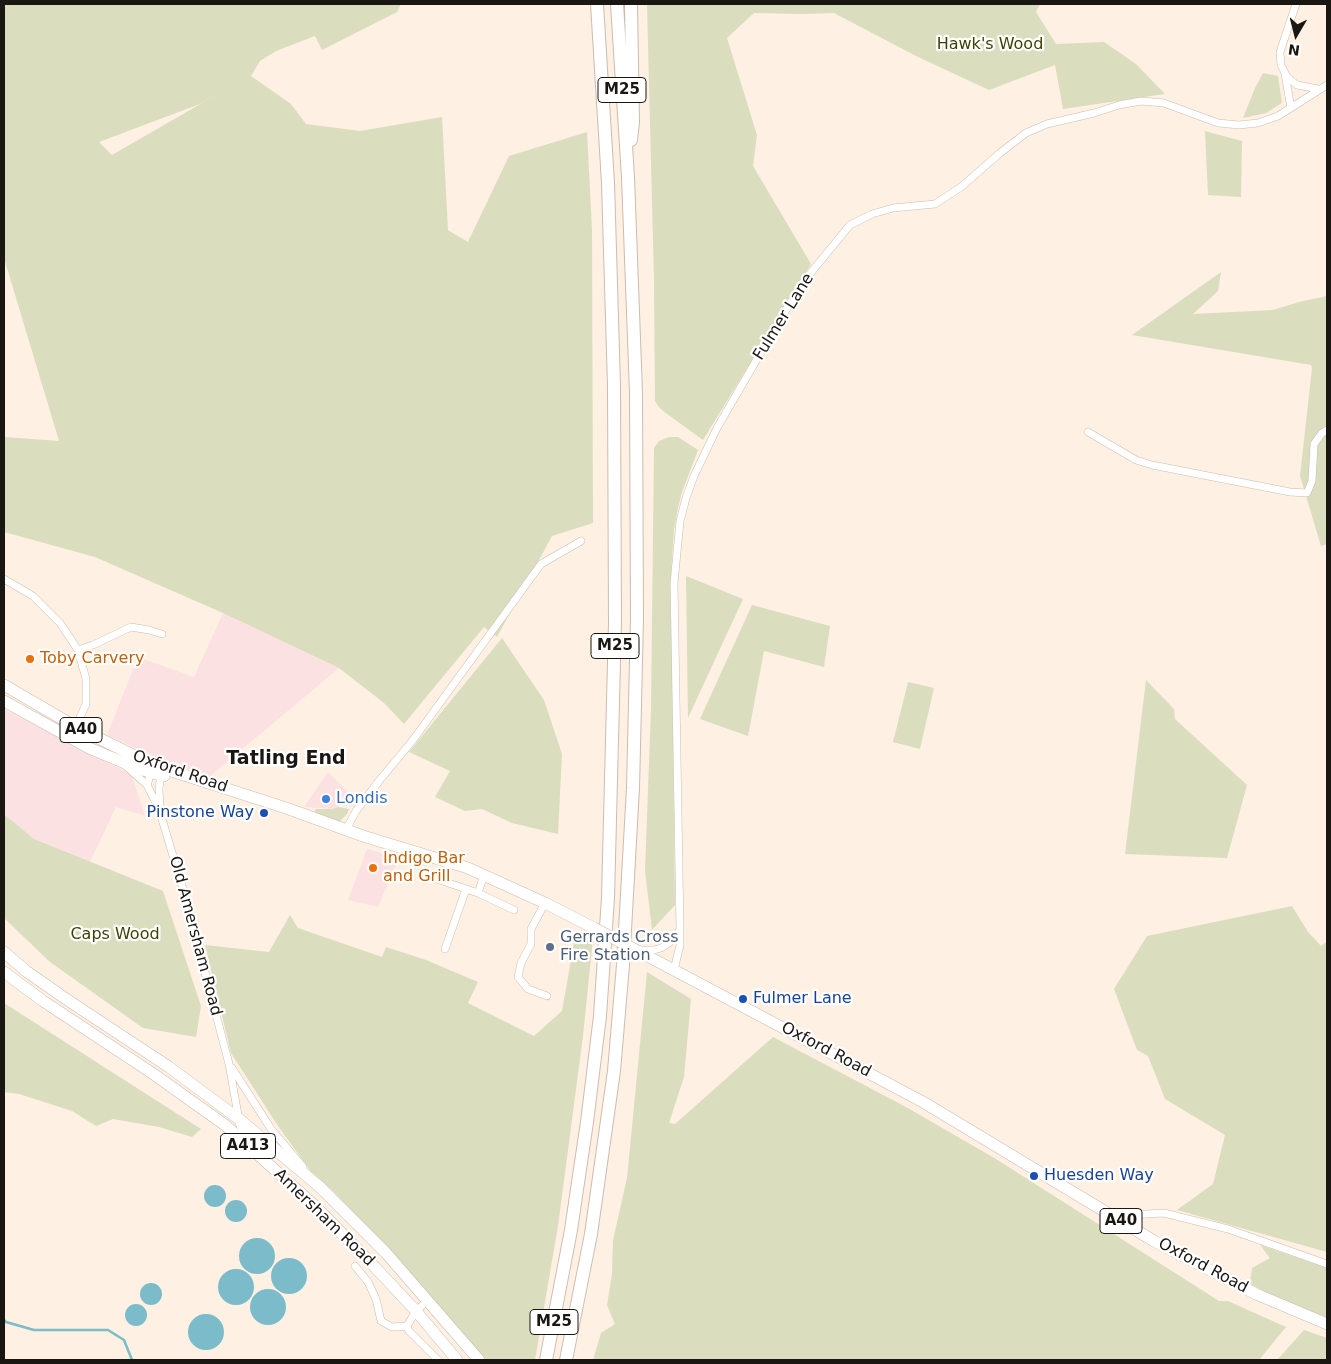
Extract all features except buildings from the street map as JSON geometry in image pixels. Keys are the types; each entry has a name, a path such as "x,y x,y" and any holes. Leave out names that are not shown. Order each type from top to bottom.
{"highway":[{"name":"M25","path":"546,1360 571,1230 587,1122 600,1007 608,898 615,622 614,386 608,183 597,4"},
{"name":"M25","path":"566,1360 590,1234 607,1124 623,965 630,854 636,678 636,393 628,177 617,4"},
{"name":"M25","path":"628,177 633,122 631,4"}],"main road":[{"name":"Oxford Road","path":"5,686 76,727 157,770 289,809 326,824 464,867 545,903 923,1102 1154,1241 1256,1294 1327,1324"},
{"path":"4,701 5,686"},
{"name":"A40","path":"4,701 71,738 123,762 157,770"},
{"name":"A413","path":"4,952 26,971 169,1067 239,1118 320,1187 386,1253 479,1360"},
{"name":"Amersham Road","path":"4,972 43,1001 152,1073 225,1125 315,1206 364,1255 416,1311 457,1360"}],"street":[{"path":"1291,108 1285,74 1281,65 1280,52 1296,4"},
{"path":"1285,74 1297,85 1319,90"},
{"name":"Fulmer Lane","path":"674,970 680,945 674,583 680,521 688,490 717,428 778,322 804,282 850,225 872,214 893,208 935,204 961,187 1026,133 1047,124 1141,101 1164,104 1218,123 1239,125 1258,123 1278,116 1327,85"},
{"path":"1088,432 1136,460 1290,492 1307,493 1312,481 1314,444 1322,433 1327,430"},
{"path":"346,830 356,810 413,740 541,564 581,541"},
{"path":"4,579 33,596 60,623 78,650 86,679 86,704 71,738"},
{"path":"78,650 131,627 162,634"},
{"name":"Old Amersham Road","path":"123,762 147,785 160,809 229,1064 239,1118 246,1136 261,1156"},
{"path":"147,785 157,770"},
{"name":"Old Amersham Road","path":"157,770 160,809"},
{"path":"422,874 478,893 514,910"},
{"path":"478,893 484,875"},
{"path":"446,949 466,889"},
{"path":"545,903 531,928 531,944 521,963 518,977 528,989 547,996"},
{"path":"636,950 661,948 669,943 680,929"},
{"name":"Old Amersham Road","path":"229,1064 271,1129 320,1187"},
{"path":"1117,1218 1129,1215 1164,1213 1228,1229 1327,1264"},
{"path":"356,1266 368,1282 376,1299 381,1321 392,1327 407,1326"},
{"path":"407,1326 416,1311 428,1300"},
{"path":"407,1326 438,1360"}],"shaded area":[{"path":"223,613 339,668 210,776 165,762 107,735 138,657 194,677"},
{"path":"4,709 132,775 145,816 116,807 90,862 34,839 4,814"},
{"path":"328,772 355,799 333,809 304,807"},
{"path":"367,849 399,858 378,907 348,900"}],"green space":[{"path":"4,4 401,4 397,12 322,50 315,36 276,51 260,61 251,76 291,104 306,124 360,131 442,117 448,230 468,242 509,156 587,132 592,230 593,523 552,536 497,637 484,627 404,724 384,703 339,668 223,613 95,557 4,532 4,437 59,441 4,258","holes":["223,91 112,155 99,142 200,104"]},
{"name":"Hawk's Wood","path":"647,4 1040,4 1036,12 1056,44 1104,42 1136,64 1165,94 1063,109 1055,65 989,90 916,56 834,13 754,13 727,38 757,135 753,166 811,264 703,440 663,411 655,401"},
{"path":"1263,73 1278,76 1282,103 1266,113 1243,118 1255,88"},
{"path":"1205,131 1242,141 1241,197 1208,195"},
{"path":"1221,272 1218,291 1193,314 1273,310 1327,296 1327,544 1321,546 1300,476 1311,365 1132,335"},
{"path":"669,437 678,437 698,450 678,508 674,529 671,574 675,905 652,930 645,871 651,709 654,448 659,441"},
{"path":"686,576 743,599 688,718"},
{"path":"752,605 830,626 824,667 764,651 748,736 700,719"},
{"path":"502,638 544,700 562,754 558,834 512,823 482,809 465,811 435,797 450,771 409,752"},
{"path":"1146,680 1174,709 1175,719 1247,785 1227,858 1125,854"},
{"path":"908,682 934,688 920,749 893,742"},
{"path":"338,807 349,809 340,821 313,814 316,809 333,809"},
{"name":"Caps Wood","path":"4,814 34,839 163,891 201,1006 196,1037 143,1028 50,962 4,918"},
{"path":"1292,906 1308,932 1321,946 1327,942 1327,1252 1177,1210 1213,1184 1225,1135 1165,1099 1148,1056 1137,1050 1114,989 1147,936"},
{"path":"290,915 298,928 382,957 386,947 426,960 478,982 468,1003 534,1036 562,1011 575,937 593,938 583,1036 558,1226 535,1360 482,1360 424,1288 333,1191 312,1173 278,1126 231,1053 205,945 269,952"},
{"path":"647,972 691,999 684,1077 669,1123 675,1124 773,1037 906,1107 996,1159 1219,1301 1228,1301 1286,1327 1259,1360 593,1360 601,1333 615,1324 607,1305 612,1274 613,1240 627,1178"},
{"path":"4,1003 201,1129 192,1137 159,1127 113,1119 96,1126 72,1111 19,1094 4,1092"},
{"path":"1260,1245 1327,1268 1327,1318 1298,1308 1250,1284 1252,1268 1270,1258"},
{"path":"1304,1330 1327,1338 1327,1360 1277,1360"}],"water":[{"path":"215,1185 223,1188 226,1196 223,1204 215,1207 207,1204 204,1196 207,1188"},
{"path":"236,1200 244,1203 247,1211 244,1219 236,1222 228,1219 225,1211 228,1203"},
{"path":"257,1238 264,1239 270,1243 274,1249 274,1263 270,1269 264,1273 257,1274 250,1273 244,1269 240,1263 239,1256 240,1249 244,1243 250,1239"},
{"path":"289,1258 296,1259 302,1263 306,1269 306,1283 302,1289 296,1293 289,1294 282,1293 276,1289 272,1283 271,1276 272,1269 276,1263 282,1259"},
{"path":"236,1269 243,1270 249,1274 253,1280 253,1294 249,1300 243,1304 236,1305 229,1304 223,1300 219,1294 218,1287 219,1280 223,1274 229,1270"},
{"path":"151,1283 159,1286 162,1294 159,1302 151,1305 143,1302 140,1294 143,1286"},
{"path":"268,1289 275,1290 281,1294 285,1300 285,1314 281,1320 275,1324 268,1325 261,1324 255,1320 251,1314 250,1307 251,1300 255,1294 261,1290"},
{"path":"136,1304 144,1307 147,1315 144,1323 136,1326 128,1323 125,1315 128,1307"},
{"path":"206,1314 213,1315 219,1319 223,1325 223,1339 219,1345 213,1349 206,1350 199,1349 193,1345 189,1339 188,1332 189,1325 193,1319 199,1315"}],"waterway":[{"path":"4,1320 34,1330 108,1330 124,1340 132,1360"}],"place":[{"name":"Toby Carvery","path":"30,659"},
{"name":"Londis","path":"326,799"},
{"name":"Pinstone Way","path":"264,813"},
{"name":"Indigo Bar and Grill","path":"373,868"},
{"name":"Gerrards Cross Fire Station","path":"550,947"},
{"name":"Fulmer Lane","path":"743,999"},
{"name":"Huesden Way","path":"1034,1176"}],"district":[{"name":"Tatling End","path":"286,759"}]}
